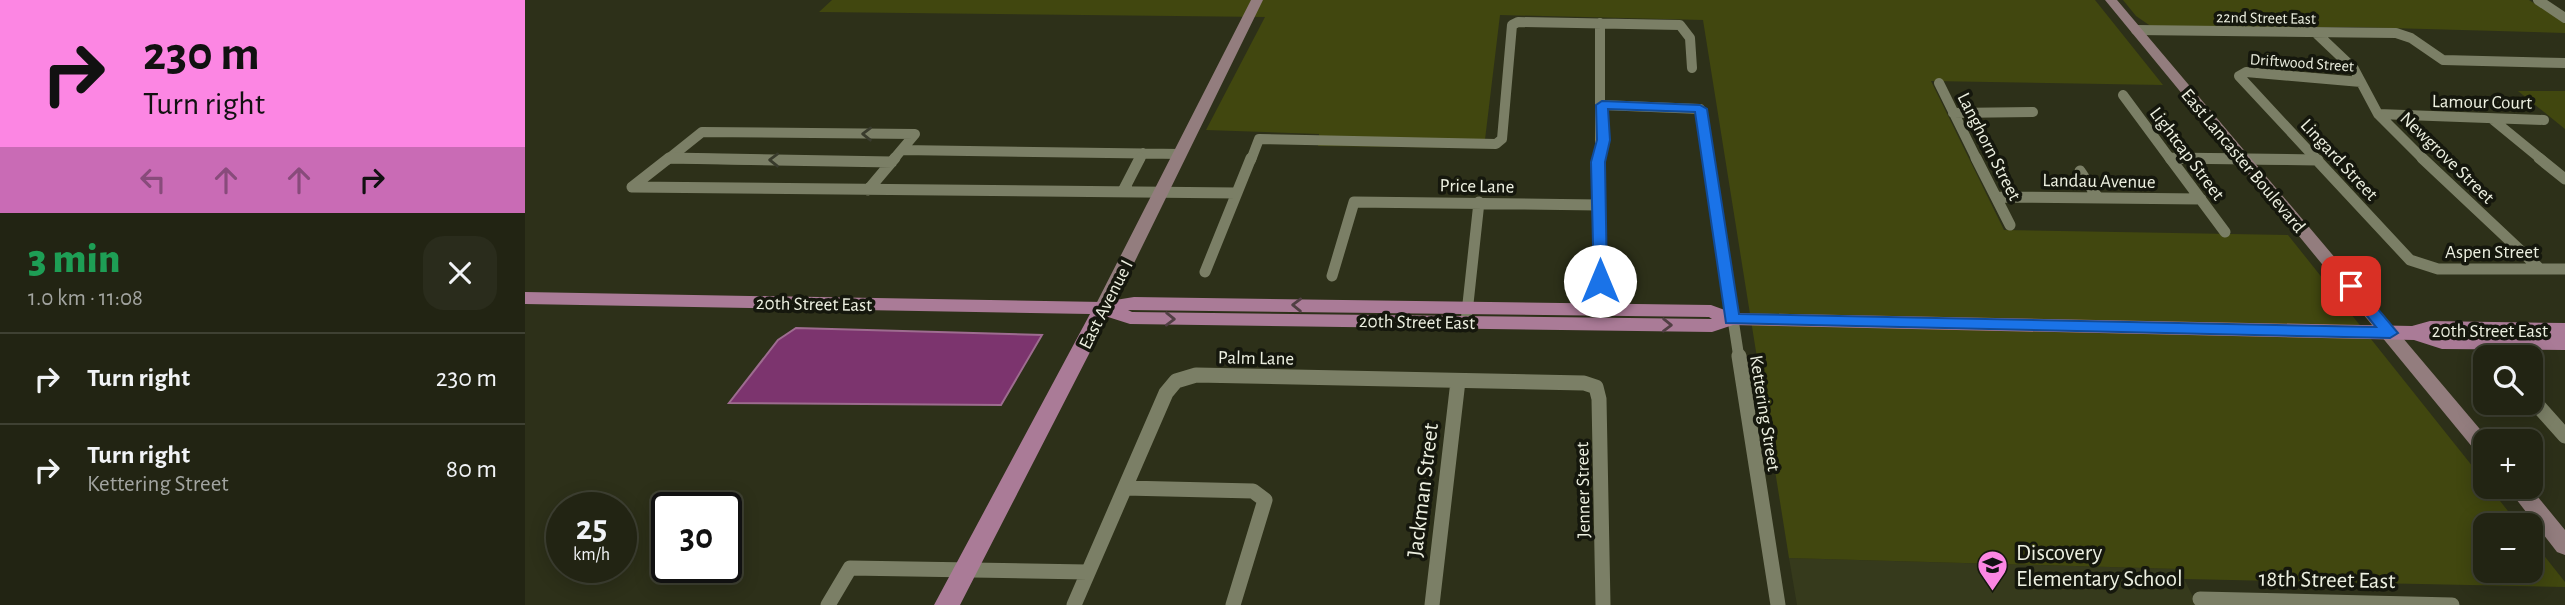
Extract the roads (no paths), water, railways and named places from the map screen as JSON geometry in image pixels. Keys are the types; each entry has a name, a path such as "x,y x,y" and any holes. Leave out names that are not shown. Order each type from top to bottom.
{"main road":[{"name":"East Avenue I","path":"947,605 1103,308 1257,0"},
{"name":"East Lancaster Boulevard","path":"2111,0 2473,434"},
{"name":"20th Street East","path":"525,298 1103,308 1130,318 1466,315 1711,326 1731,319 2390,333 2415,333 2430,328 2565,330"},
{"name":"20th Street East","path":"2415,333 2442,342 2565,343"},
{"path":"2526,499 2565,547"}],"street":[{"path":"2538,0 2565,18"},
{"path":"1205,272 1259,139 1496,144 1502,139 1512,25 1518,22 1680,25 1687,29 1689,35 1692,68"},
{"path":"1600,23 1600,281"},
{"name":"22nd Street East","path":"2136,30 2396,33 2419,40 2432,55 2442,60 2565,63"},
{"name":"Newgrove Street","path":"2315,32 2346,60 2378,114 2539,268"},
{"name":"Driftwood Street","path":"2240,74 2296,74 2361,82"},
{"name":"Lingard Street","path":"2240,74 2240,79 2402,252 2420,265"},
{"name":"Langhorn Street","path":"1939,83 2010,225"},
{"name":"Lightcap Street","path":"2123,95 2225,232"},
{"name":"Kettering Street","path":"1602,105 1695,106 1700,109 1778,605"},
{"path":"1954,113 2033,112"},
{"name":"Lamour Court","path":"2378,114 2544,120"},
{"path":"2492,119 2565,179"},
{"path":"868,190 915,134 702,132 632,187 868,190 1123,191 1237,193"},
{"path":"902,150 1181,154"},
{"path":"1123,191 1143,153"},
{"path":"670,158 892,162"},
{"path":"2170,158 2318,160"},
{"path":"2080,171 2098,198"},
{"name":"Landau Avenue","path":"1996,197 2201,199"},
{"name":"Price Lane","path":"1332,276 1354,202 1599,205"},
{"path":"1466,315 1479,202"},
{"name":"Aspen Street","path":"2420,265 2438,269 2565,269"},
{"name":"Palm Lane","path":"1074,605 1166,393 1176,382 1195,375 1584,383"},
{"name":"Jackman Street","path":"1432,605 1458,381"},
{"name":"Jenner Street","path":"1584,383 1596,387 1599,399 1603,605"},
{"path":"2543,411 2565,436"},
{"path":"1125,488 1253,491 1265,500 1233,605"},
{"path":"828,605 850,568 1087,572"},
{"name":"18th Street East","path":"2200,599 2452,605"}],"place":[{"name":"Discovery Elementary School","path":"1993,592"}]}
